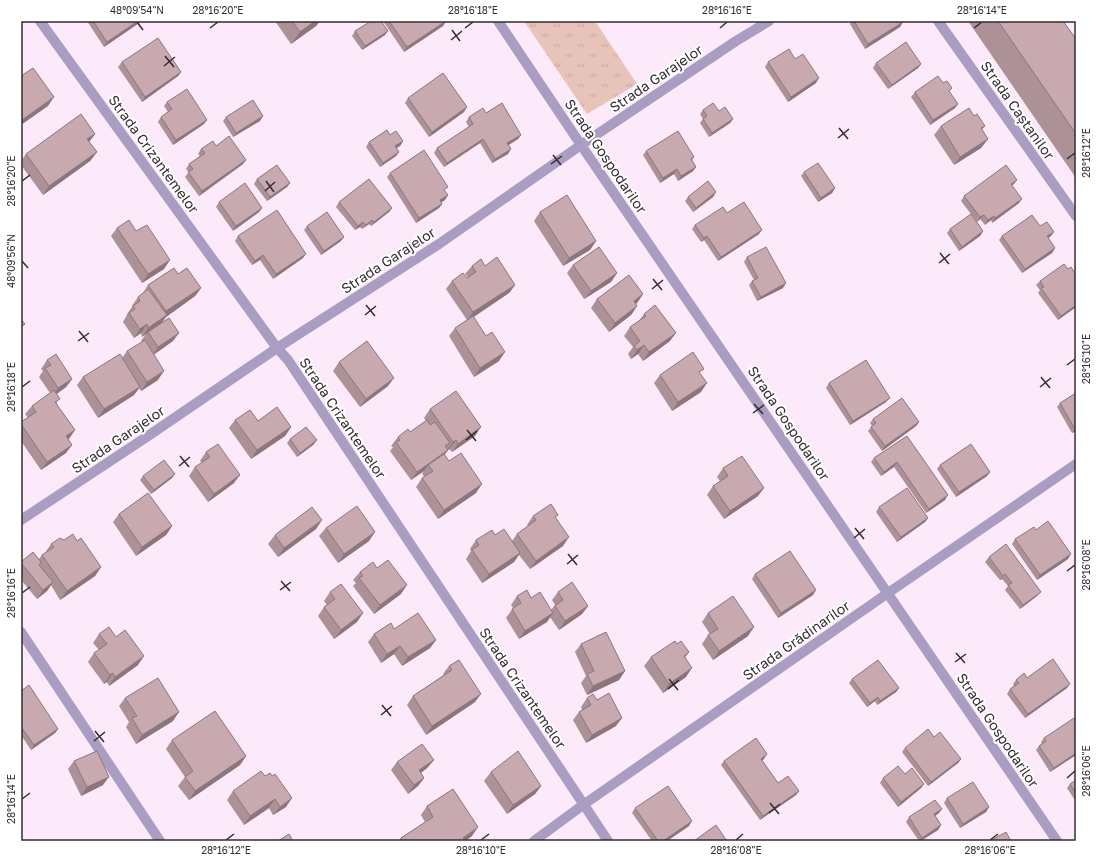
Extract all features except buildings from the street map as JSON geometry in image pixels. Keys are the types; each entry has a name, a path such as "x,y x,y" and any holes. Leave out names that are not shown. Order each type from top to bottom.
{"street":[{"name":"Strada Crizantemelor","path":"40,21 277,348 288,360 608,841"},
{"name":"Strada Gospodarilor","path":"498,21 581,145 1057,841"},
{"name":"Strada Garajelor","path":"21,520 277,348 439,244 581,145 736,41 769,21"},
{"name":"Strada Caștanilor","path":"938,21 1076,216"},
{"name":"Strada Grădinarilor","path":"534,841 583,805 1076,464"},
{"path":"21,632 160,841"}],"green space":[{"path":"524,21 595,21 637,84 587,114"}]}
